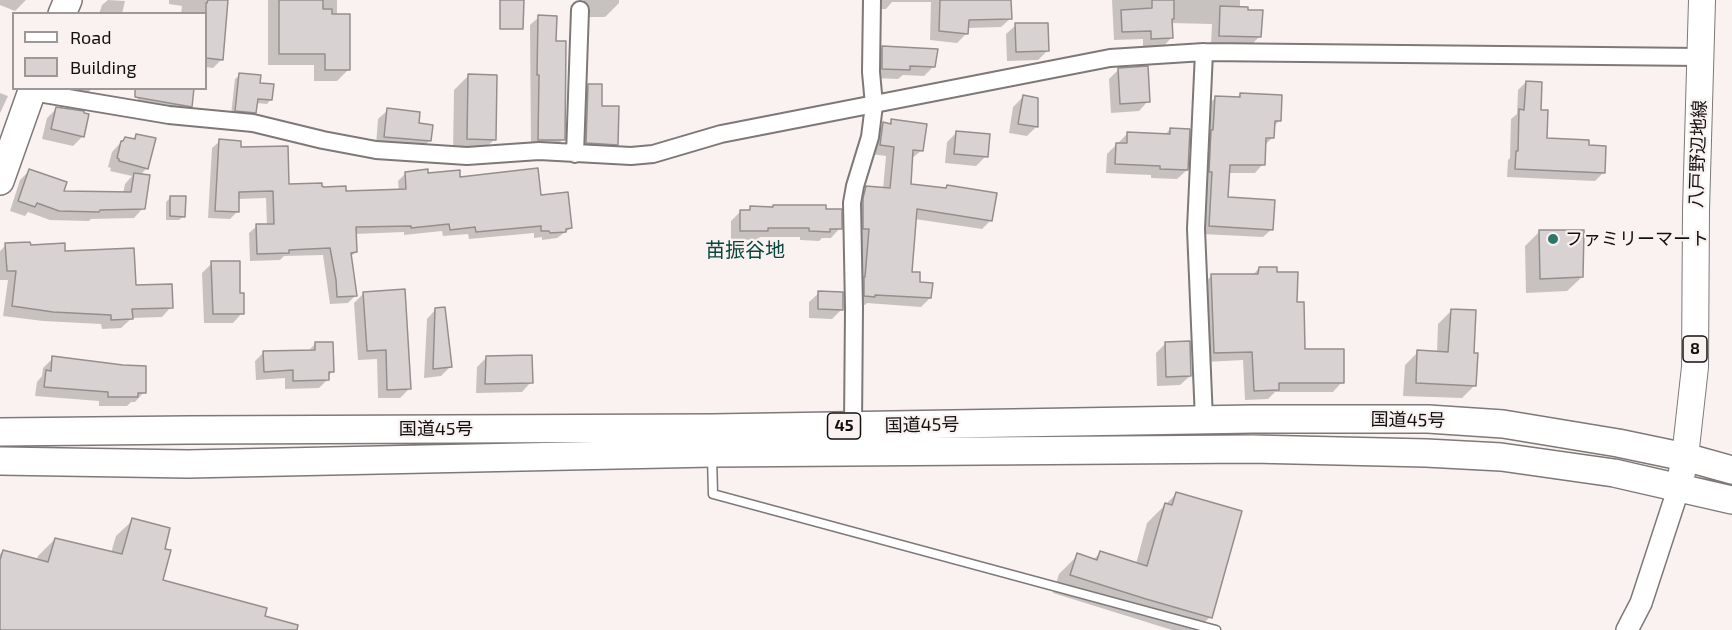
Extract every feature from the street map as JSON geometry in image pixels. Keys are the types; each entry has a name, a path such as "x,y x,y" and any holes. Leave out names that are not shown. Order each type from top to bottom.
{"highway":[{"path":"0,181 5,155 33,90"},
{"name":"国道45号","path":"0,432 713,428 1204,420 1428,419 1492,424 1618,443 1685,457 1732,470"},
{"name":"国道45号","path":"0,461 188,464 712,453 1252,449 1426,453 1513,459 1614,473 1732,500"}],"main road":[{"name":"八戸野辺地線","path":"1679,487 1685,457 1695,367 1696,210 1702,0"}],"street":[{"path":"853,426 852,203 870,137 874,105 871,72 872,0"},
{"path":"575,154 580,10"},
{"path":"1204,52 1196,229 1204,420"},
{"path":"33,90 168,115 253,123 376,150 467,156 539,151 631,156 653,154 720,134 1110,58 1204,52 1701,57"},
{"path":"1627,630 1641,603 1679,487"}],"lane":[{"path":"712,453 713,494 1215,630"}],"building":[{"path":"208,0 228,0 223,60 207,58"},
{"path":"279,0 323,0 323,9 332,9 332,14 350,14 350,70 325,70 325,54 279,54"},
{"path":"500,0 524,0 523,29 500,29"},
{"path":"940,0 1011,0 1012,19 969,20 968,34 939,31"},
{"path":"1152,0 1174,0 1173,38 1151,39 1151,31 1122,32 1121,10 1152,8"},
{"path":"1220,6 1263,10 1261,37 1219,36"},
{"path":"538,15 557,16 556,41 566,41 565,140 538,140"},
{"path":"1015,23 1048,23 1049,51 1016,52"},
{"path":"882,46 938,49 935,67 910,66 910,70 882,69"},
{"path":"1148,66 1150,102 1120,104 1118,68"},
{"path":"239,73 261,75 260,83 274,84 272,100 258,99 256,113 235,111"},
{"path":"468,74 497,75 496,140 467,139"},
{"path":"1526,81 1542,82 1541,110 1548,110 1547,138 1589,140 1589,145 1606,146 1605,173 1515,169 1519,109 1524,110"},
{"path":"588,84 602,84 602,106 619,106 618,145 586,143"},
{"path":"135,90 194,90 192,107 135,97"},
{"path":"1240,93 1282,95 1281,121 1275,121 1274,138 1266,138 1265,165 1230,165 1228,197 1275,200 1273,230 1209,226 1212,172 1209,172 1215,96 1240,97"},
{"path":"1023,95 1038,98 1038,127 1018,124"},
{"path":"56,107 84,111 89,114 84,137 51,129"},
{"path":"387,108 420,112 419,123 433,125 431,141 384,137"},
{"path":"891,119 927,124 923,151 913,150 911,184 946,188 947,185 997,193 992,221 917,209 912,272 920,272 920,282 933,283 931,298 864,296 869,229 863,229 863,198 866,186 890,188 894,147 880,145 883,122 891,124"},
{"path":"1170,128 1190,129 1188,170 1115,164 1116,143 1127,143 1127,132 1170,134"},
{"path":"956,131 990,134 988,157 954,154"},
{"path":"136,134 156,138 148,169 119,161 117,158 121,141 125,137 135,139"},
{"path":"219,139 241,141 241,147 288,146 289,184 322,183 324,187 346,186 346,191 406,189 405,172 428,169 428,173 460,170 460,177 538,168 541,195 568,192 572,228 566,229 566,232 550,233 541,231 541,226 476,232 475,227 450,230 449,224 411,228 411,226 356,227 357,252 351,253 357,296 337,297 330,248 257,254 256,224 274,224 273,191 239,192 239,212 215,211"},
{"path":"29,169 67,182 64,191 131,192 134,173 150,175 145,209 100,210 99,212 59,211 37,203 35,207 18,201"},
{"path":"170,196 186,196 185,217 170,216"},
{"path":"773,205 826,205 826,209 842,209 842,229 830,229 830,232 809,231 809,228 740,231 740,210 750,210 750,206 773,207"},
{"path":"1539,230 1584,230 1583,277 1540,279"},
{"path":"30,242 31,245 65,243 65,251 134,248 136,285 172,284 173,308 132,309 133,319 111,320 111,315 53,312 12,306 16,271 7,271 5,243"},
{"path":"211,261 240,261 240,293 244,293 244,314 213,314"},
{"path":"1259,267 1277,267 1277,272 1298,272 1297,302 1304,302 1305,349 1344,349 1344,383 1279,383 1279,390 1254,391 1252,352 1214,353 1211,274 1258,274"},
{"path":"405,289 411,389 387,390 386,350 367,351 363,292"},
{"path":"818,291 843,292 843,310 818,309"},
{"path":"445,307 452,367 433,369 435,308"},
{"path":"1451,309 1476,310 1474,353 1478,353 1476,386 1416,383 1417,350 1448,352"},
{"path":"1190,341 1191,376 1166,377 1165,342"},
{"path":"315,342 333,342 334,372 329,372 329,380 293,381 293,370 264,372 263,351 315,350"},
{"path":"532,355 533,383 485,384 486,356"},
{"path":"52,356 146,366 146,393 138,393 138,397 108,397 108,392 44,387 46,370 51,371"},
{"path":"1176,492 1242,511 1212,618 1070,575 1077,553 1097,560 1100,551 1147,566 1165,503 1172,505"},
{"path":"132,518 170,528 165,549 171,550 163,580 267,608 265,616 298,625 297,630 0,630 0,560 3,550 48,562 55,538 122,554"}],"place":[{"name":"ファミリーマート","path":"1553,239"}],"district":[{"name":"苗振谷地","path":"745,250"}]}
